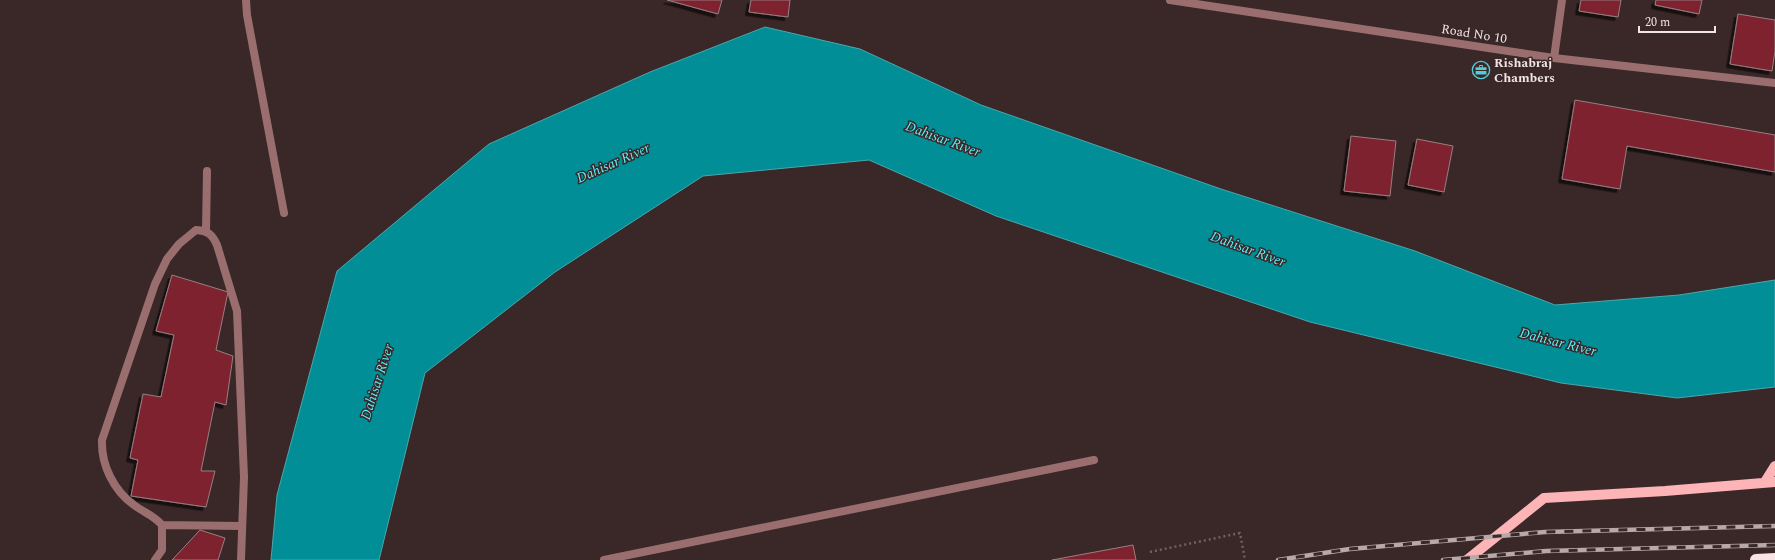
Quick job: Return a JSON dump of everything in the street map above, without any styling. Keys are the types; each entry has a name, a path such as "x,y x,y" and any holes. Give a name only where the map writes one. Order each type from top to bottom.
{"highway":[{"path":"1756,560 1775,559"}],"main road":[{"path":"1467,560 1544,498 1665,491 1770,482 1775,466"}],"street":[{"path":"246,0 246,15 284,213"},
{"name":"Road No 10","path":"1170,0 1554,58 1775,83"},
{"path":"1554,58 1562,0"},
{"path":"206,231 207,171"},
{"path":"155,560 162,550 162,525 153,515 134,505 114,486 101,452 102,440 155,284 166,259 188,235 196,230 206,231 212,235 227,272 237,311 244,477 241,560"},
{"path":"604,560 1094,460"},
{"path":"162,525 242,526"}],"path":[{"path":"1150,552 1240,533 1245,560"}],"water":[{"name":"Dahisar River","path":"765,27 860,49 981,105 1221,189 1415,251 1555,305 1679,295 1775,280 1775,387 1677,398 1561,383 1310,322 996,216 869,160 703,176 555,272 425,373 379,560 271,560 277,495 337,271 489,144 650,72"}],"building":[{"path":"667,0 722,0 718,14"},
{"path":"751,0 790,0 788,17 749,12"},
{"path":"1581,0 1621,0 1618,17 1579,11"},
{"path":"1656,0 1702,0 1699,14 1655,5"},
{"path":"1738,14 1775,20 1775,51 1772,71 1730,64"},
{"path":"1575,100 1775,135 1775,172 1627,146 1620,189 1562,179"},
{"path":"1351,136 1396,141 1390,196 1344,191"},
{"path":"1417,139 1453,146 1444,192 1408,185"},
{"path":"172,275 228,292 216,350 233,356 226,405 215,402 201,471 215,471 206,507 131,496 138,460 130,458 143,394 161,397 174,335 156,331"},
{"path":"200,530 225,538 218,560 172,560"},
{"path":"1133,545 1136,560 1052,560"}],"railway":[{"path":"1278,560 1350,549 1545,532 1775,526"},
{"path":"1443,560 1546,551 1775,545"}],"place":[{"name":"Rishabraj Chambers","path":"1481,70"}]}
